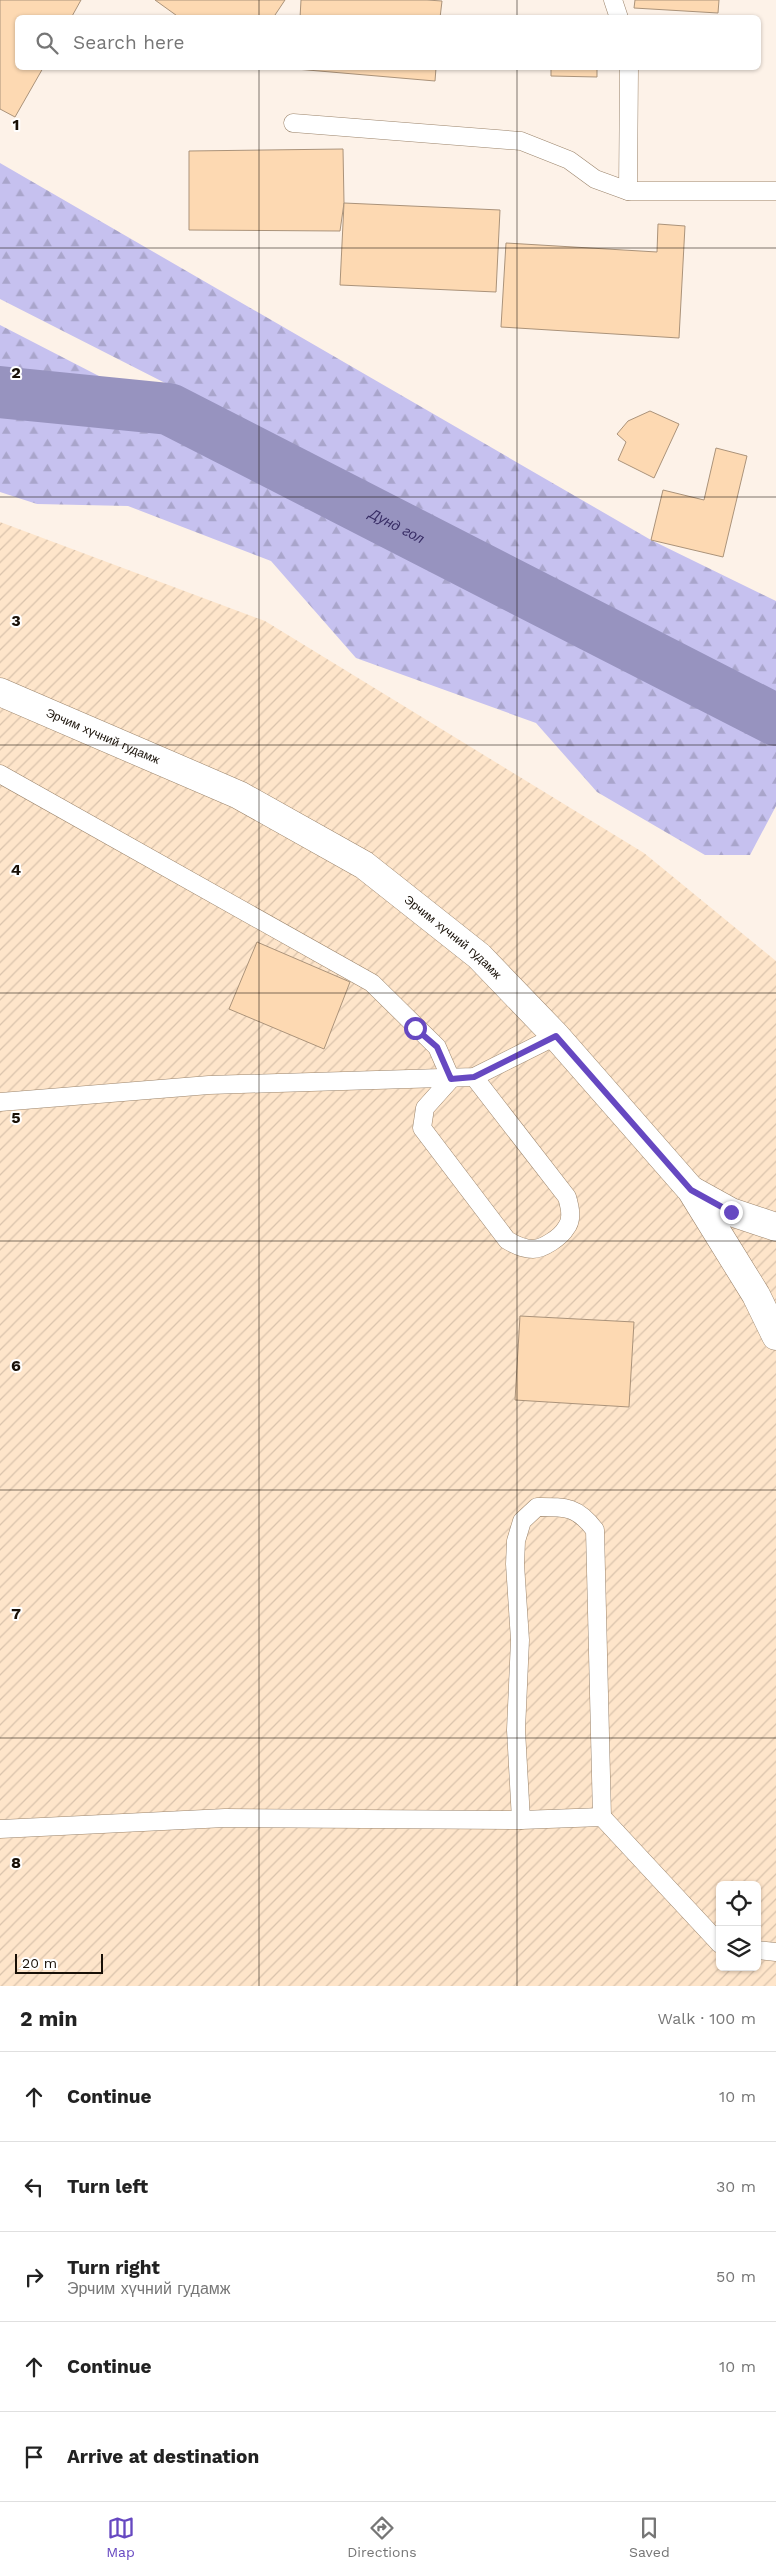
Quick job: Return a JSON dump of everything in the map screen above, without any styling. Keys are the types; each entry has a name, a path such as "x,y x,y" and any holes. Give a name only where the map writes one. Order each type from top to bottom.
{"main road":[{"name":"Эрчим хүчний гудамж","path":"0,692 239,795 364,865 479,956 556,1036 691,1190 766,1293 775,1330"},
{"path":"691,1190 731,1212 776,1227"}],"lane":[{"path":"613,0 618,15"},
{"path":"628,191 629,70"},
{"path":"293,124 521,141 570,160 595,179 628,191 776,192"},
{"path":"0,774 372,983 437,1047 451,1079"},
{"path":"0,1102 209,1085 474,1077 556,1036"},
{"path":"451,1079 425,1108 422,1128 506,1240 520,1248 535,1249 550,1242 567,1228 571,1212 567,1198 474,1077"},
{"path":"521,1820 516,1730 520,1640 515,1564 516,1541 522,1521 537,1507 560,1507 584,1515 595,1530 602,1817 716,1940"},
{"path":"0,1829 225,1818 521,1820 602,1817"},
{"path":"761,1950 776,1952"}],"shaded area":[{"path":"0,522 265,621 644,853 776,961 776,1986 0,1986"}],"green space":[{"path":"0,163 651,540 776,601 776,705 342,473 0,299"},
{"path":"0,325 692,682 776,732 776,806 750,855 705,855 597,792 536,723 356,658 271,561 128,506 37,504 0,492"}],"building":[{"path":"0,0 81,0 73,15 15,15 15,70 42,70 15,117 0,109"},
{"path":"155,0 285,0 275,15 176,15"},
{"path":"301,0 442,1 440,15 300,15"},
{"path":"635,0 719,0 718,13 634,8"},
{"path":"308,70 436,70 435,81"},
{"path":"551,70 597,70 597,77 551,76"},
{"path":"343,149 344,203 340,231 189,230 189,151"},
{"path":"344,203 500,210 496,292 340,285"},
{"path":"658,224 685,226 679,338 501,327 506,243 657,252"},
{"path":"650,411 679,424 654,478 618,460 626,442 617,434 628,421"},
{"path":"716,448 747,456 723,557 651,540 663,490 704,500"},
{"path":"257,942 350,982 324,1049 229,1009"},
{"path":"520,1316 634,1322 629,1407 515,1400"}],"waterway":[{"name":"Дунд гол","path":"0,392 169,409 776,720"}],"route":[{"path":"415,1028 437,1047 451,1079 474,1077 556,1036 691,1190 731,1212"}]}
